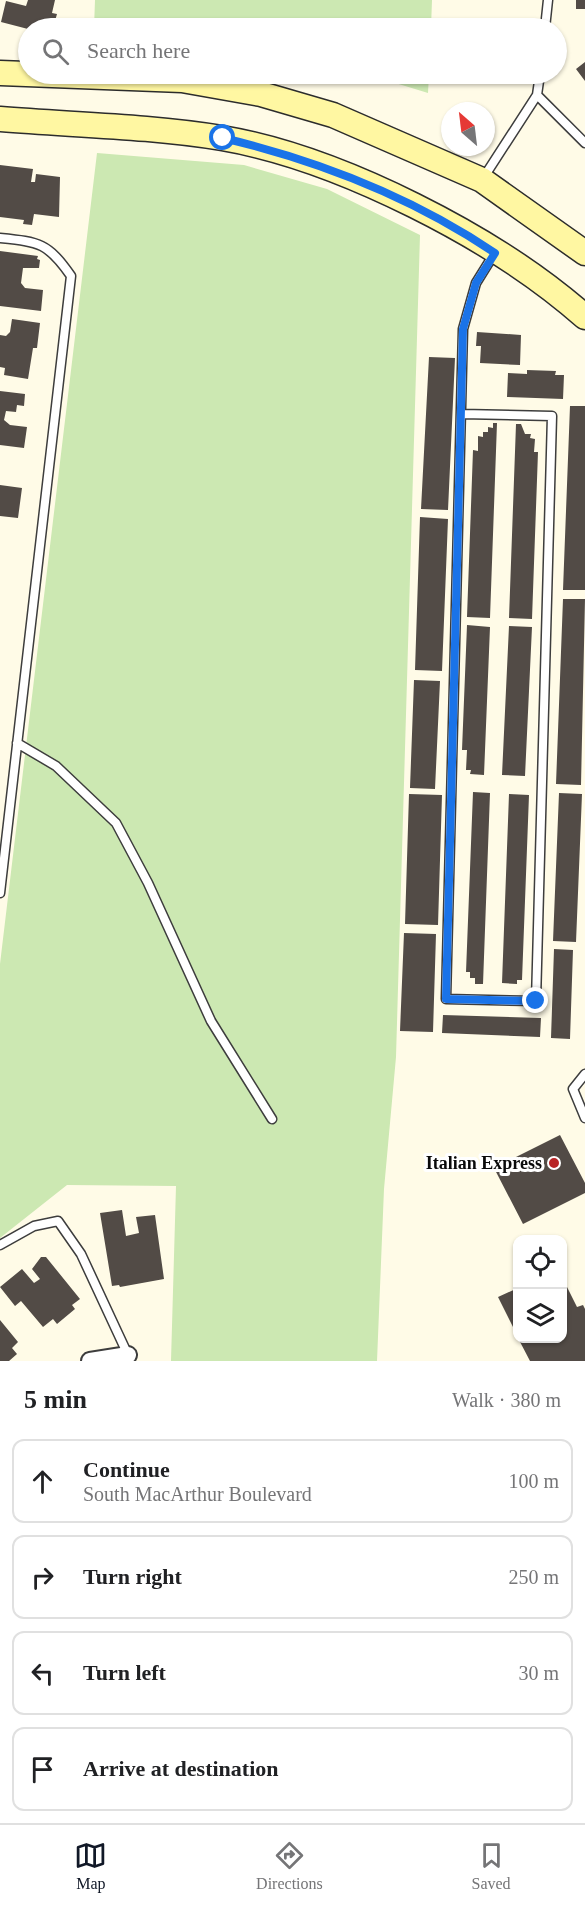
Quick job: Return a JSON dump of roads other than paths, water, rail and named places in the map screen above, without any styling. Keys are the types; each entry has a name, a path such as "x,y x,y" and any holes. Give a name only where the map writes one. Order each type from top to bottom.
{"main road":[{"path":"0,73 18,74"},
{"path":"205,84 261,94 333,115 380,133 482,180 585,253"},
{"path":"0,119 111,128 148,128 223,138 281,152 338,171 469,235 585,317"}],"street":[{"path":"90,1361 128,1355"}],"lane":[{"path":"546,18 548,0"},
{"path":"482,180 537,95 539,84"},
{"path":"537,95 585,143"},
{"path":"0,238 32,241 54,252 72,276 0,893"},
{"path":"462,414 552,416 536,1001 446,999 463,329 476,283 495,253"},
{"path":"17,743 56,766 116,824 148,883 211,1022 272,1119"},
{"path":"585,1074 573,1089 585,1118"},
{"path":"0,1245 34,1226 58,1221 81,1254 128,1355"}],"place":[{"name":"Italian Express","path":"554,1163"}]}
